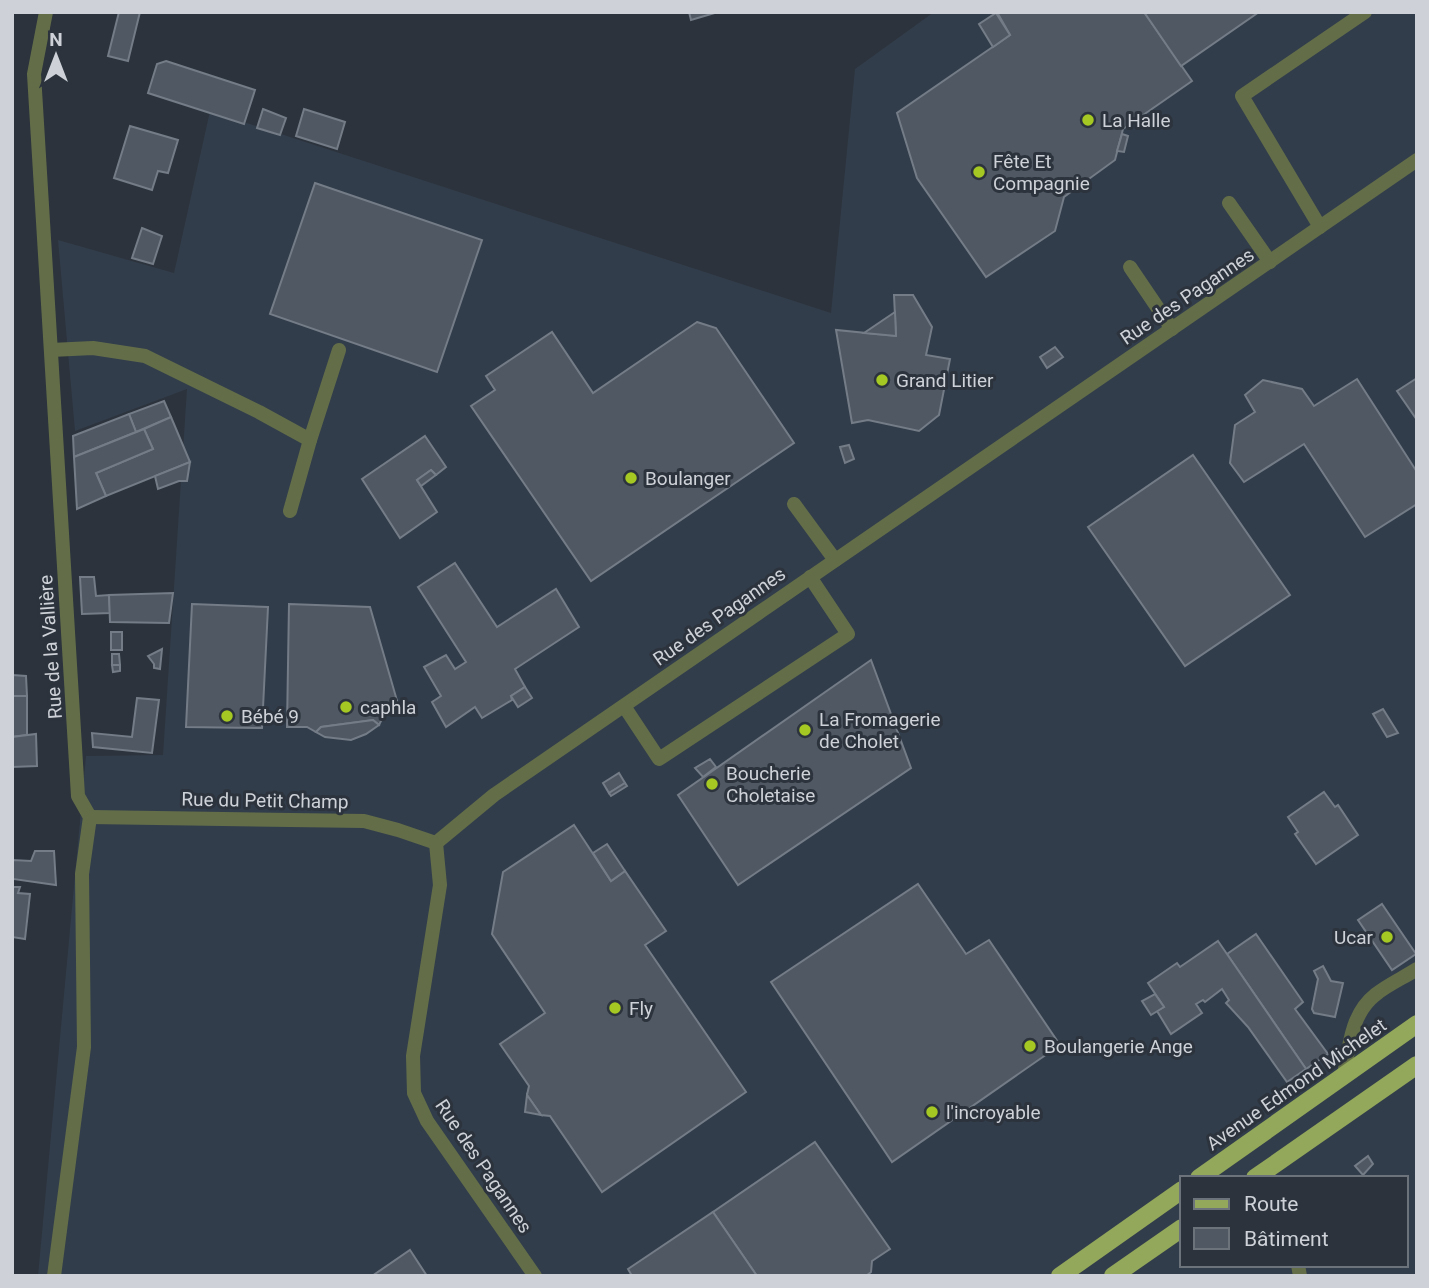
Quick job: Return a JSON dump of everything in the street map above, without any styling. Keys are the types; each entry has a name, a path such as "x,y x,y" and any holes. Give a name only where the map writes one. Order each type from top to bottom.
{"main road":[{"name":"Avenue Edmond Michelet","path":"1202,1176 1417,1024"},
{"path":"1273,1172 1417,1065"},
{"path":"1060,1276 1180,1190"},
{"path":"1113,1276 1180,1229"}],"street":[{"name":"Rue de la Vallière","path":"46,12 34,74 78,796 90,817 82,874 84,1047 54,1276"},
{"path":"1320,227 1242,96 1365,12"},
{"name":"Rue des Pagannes","path":"535,1276 427,1121 414,1093 413,1056 440,886 436,843 494,795 1415,164"},
{"path":"1229,202 1270,262"},
{"path":"1130,267 1172,329"},
{"path":"51,350 93,348 145,356 252,408 310,440"},
{"path":"290,512 339,350"},
{"path":"794,504 835,560"},
{"path":"624,706 659,759 848,634 810,577"},
{"name":"Rue du Petit Champ","path":"90,817 365,821 436,843"},
{"path":"1344,1075 1359,1014 1374,995 1417,969"}],"shaded area":[{"path":"934,12 1417,12 1417,1276 38,1276 86,756 163,755 187,389 75,431 58,240 174,273 210,111 831,313 855,69"}],"building":[{"path":"119,12 140,12 128,61 108,56"},
{"path":"689,12 718,12 691,20"},
{"path":"997,12 1144,12 1192,81 1123,129 1115,160 1064,197 1055,231 986,277 917,178 897,113 1010,35"},
{"path":"1144,12 1259,12 1181,66"},
{"path":"996,13 1010,35 993,47 979,24"},
{"path":"166,61 255,90 244,124 148,93 157,64"},
{"path":"263,109 286,118 280,135 257,128"},
{"path":"304,109 345,122 337,149 296,136"},
{"path":"130,126 178,140 168,173 158,171 152,190 114,178"},
{"path":"1122,134 1128,136 1124,152 1117,151"},
{"path":"315,183 482,240 437,372 270,314"},
{"path":"142,228 162,236 153,264 132,258"},
{"path":"894,295 913,295 932,327 926,355 950,359 939,415 919,431 868,420 852,423 836,330 896,336"},
{"path":"895,312 896,336 864,333"},
{"name":"Boulanger","path":"697,322 716,328 794,443 591,581 471,406 495,390 486,376 552,332 593,393"},
{"path":"1055,347 1063,357 1047,368 1040,357"},
{"path":"1417,378 1417,420 1397,391"},
{"path":"1357,379 1417,472 1417,504 1365,537 1304,444 1244,482 1230,463 1235,425 1255,412 1245,395 1263,380 1302,389 1314,406"},
{"path":"164,401 171,417 136,432 129,414"},
{"path":"129,414 136,432 74,457 73,436"},
{"path":"171,417 190,462 106,496 96,473 153,449 144,429"},
{"path":"144,429 153,449 96,473 106,496 77,509 74,457"},
{"path":"425,436 446,467 436,475 431,470 417,480 437,512 400,538 362,479"},
{"path":"849,445 854,459 845,463 840,447"},
{"path":"1193,455 1290,595 1185,666 1088,527"},
{"path":"190,462 187,481 179,481 158,489 155,476"},
{"path":"431,470 436,475 421,486 417,480"},
{"path":"455,563 497,627 556,589 579,627 515,669 525,687 511,696 512,700 482,718 475,707 446,727 432,702 441,696 424,667 446,655 455,669 466,662 418,587"},
{"path":"80,577 94,577 96,596 109,595 110,613 82,614"},
{"path":"173,593 169,623 110,622 109,595"},
{"path":"192,604 268,607 262,728 186,727"},
{"path":"289,604 370,607 400,711 383,717 379,725 373,720 321,727 316,732 307,727 287,727"},
{"path":"111,632 122,632 122,650 111,650"},
{"path":"162,649 160,669 154,668 148,656"},
{"path":"112,654 119,654 120,665 112,665"},
{"path":"871,660 911,768 738,885 678,795"},
{"path":"112,665 120,665 120,671 113,672"},
{"path":"12,675 26,676 27,696 12,696"},
{"path":"525,687 532,698 518,707 511,696"},
{"path":"12,696 27,696 27,735 12,737"},
{"path":"137,698 159,700 152,753 93,747 92,733 132,737"},
{"path":"1383,709 1398,733 1387,737 1373,714"},
{"path":"373,720 379,725 351,740 325,737 316,732 321,727"},
{"path":"36,734 37,766 12,767 12,737"},
{"path":"710,759 716,767 703,777 695,768"},
{"path":"619,773 625,783 609,793 603,783"},
{"path":"625,783 627,786 611,796 609,793"},
{"path":"1324,792 1335,807 1338,805 1358,835 1316,864 1295,834 1298,832 1288,817"},
{"name":"Fly","path":"574,825 611,881 625,871 666,931 645,945 746,1092 602,1192 550,1116 541,1115 527,1095 529,1086 500,1044 545,1013 492,934 503,872"},
{"path":"607,844 625,871 611,881 593,853"},
{"path":"35,851 54,851 56,885 13,879 13,860 31,861"},
{"path":"918,884 966,954 989,940 1060,1045 892,1162 771,982"},
{"path":"12,887 20,887 18,893 30,894 25,939 12,937"},
{"name":"Ucar","path":"1382,904 1416,954 1392,970 1358,920"},
{"path":"1256,934 1303,1002 1295,1009 1328,1054 1306,1069 1227,954"},
{"path":"1218,941 1306,1069 1287,1082 1248,1027 1226,1003 1229,1000 1222,989 1205,1002 1203,1000 1196,1004 1202,1013 1171,1034 1157,1011 1164,1007 1148,983 1177,963 1180,967"},
{"path":"1323,966 1331,981 1343,983 1335,1017 1314,1013 1312,1009 1318,979 1314,971"},
{"path":"1155,994 1164,1007 1151,1015 1142,1001"},
{"path":"527,1095 541,1115 525,1112"},
{"path":"815,1142 890,1249 872,1261 871,1272 866,1276 757,1276 713,1212"},
{"path":"1368,1156 1373,1164 1363,1175 1355,1166"},
{"path":"713,1212 757,1276 632,1276 628,1269"},
{"path":"410,1250 427,1276 372,1276"}],"place":[{"name":"La Halle","path":"1088,120"},
{"name":"Fête Et Compagnie","path":"979,172"},
{"name":"Grand Litier","path":"882,380"},
{"name":"Boulanger","path":"631,478"},
{"name":"caphla","path":"346,707"},
{"name":"Bébé 9","path":"227,716"},
{"name":"La Fromagerie de Cholet","path":"805,730"},
{"name":"Boucherie Choletaise","path":"712,784"},
{"name":"Ucar","path":"1387,937"},
{"name":"Fly","path":"615,1008"},
{"name":"Boulangerie Ange","path":"1030,1046"},
{"name":"l'incroyable","path":"932,1112"}]}
